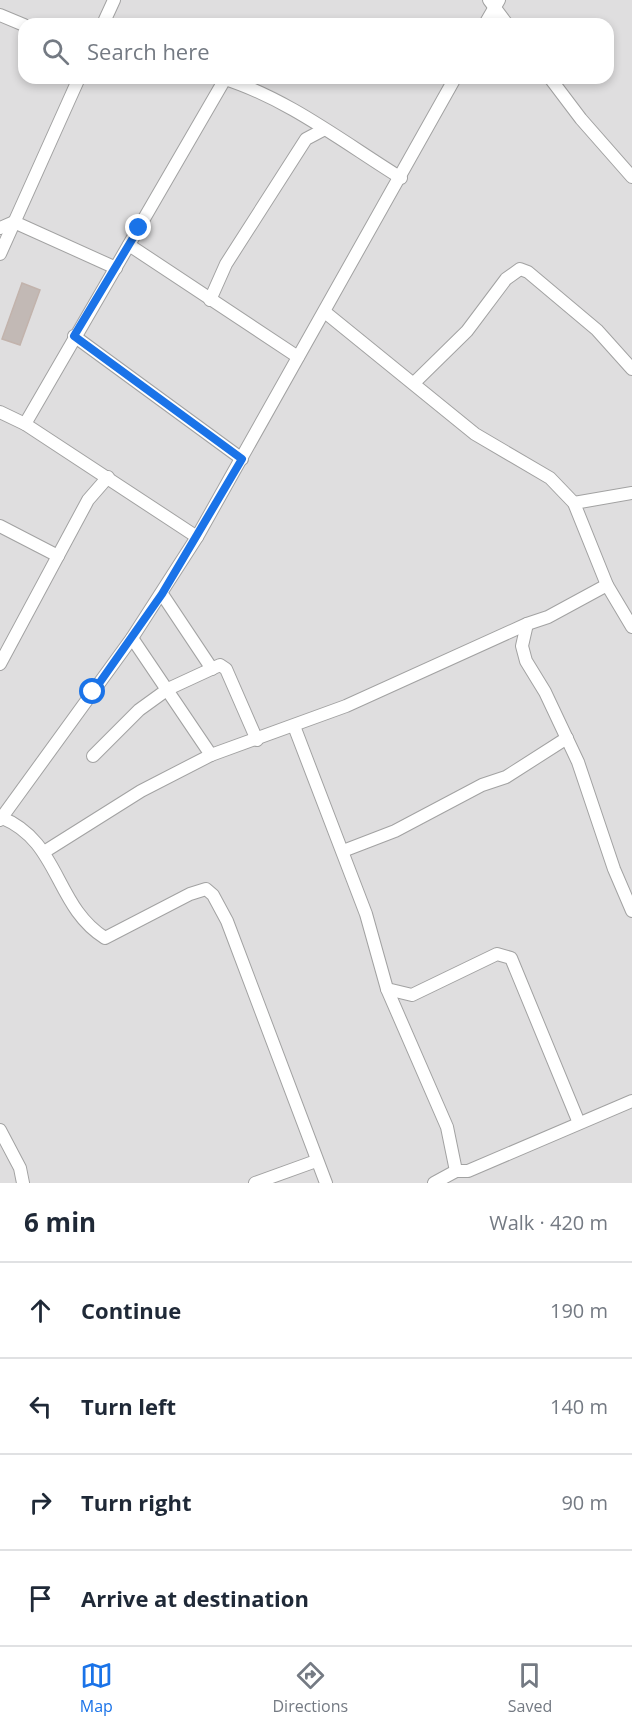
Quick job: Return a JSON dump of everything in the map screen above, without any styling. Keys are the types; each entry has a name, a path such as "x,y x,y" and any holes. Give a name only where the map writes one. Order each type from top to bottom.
{"street":[{"path":"106,18 114,0"},
{"path":"488,18 494,3"},
{"path":"494,3 503,18"},
{"path":"0,15 18,22"},
{"path":"0,254 76,84"},
{"path":"25,424 220,84"},
{"path":"241,84 306,118 401,178"},
{"path":"326,1183 227,921 213,895 206,889 190,894 105,938 87,927 37,840 17,824 1,818 162,594 242,459 298,357 326,313 453,84"},
{"path":"555,84 581,119 632,177"},
{"path":"306,118 306,139"},
{"path":"210,300 226,264 306,139 323,130"},
{"path":"0,228 14,222 116,268"},
{"path":"129,245 298,357"},
{"path":"414,383 467,331 506,279 520,269 528,272 597,330 632,369"},
{"path":"326,313 474,434 550,478 574,503 607,585 632,627"},
{"path":"74,336 242,459"},
{"path":"0,412 25,424 197,537"},
{"path":"0,664 88,500 108,477"},
{"path":"574,503 632,493"},
{"path":"0,526 58,556"},
{"path":"44,852 141,791 211,755 294,726 454,658 527,624 548,618 607,585"},
{"path":"162,594 212,669"},
{"path":"527,624 522,646 526,661 578,762 614,869 632,911"},
{"path":"132,638 211,755"},
{"path":"93,756 139,710 168,689 220,665 226,669 257,740"},
{"path":"294,726 366,914 387,988 447,1127 456,1171"},
{"path":"343,850 395,831 482,785 506,777 567,738"},
{"path":"387,988 412,995 497,954 511,958 579,1123"},
{"path":"434,1183 456,1171 468,1171 632,1101"},
{"path":"0,1130 20,1168 23,1183"},
{"path":"255,1183 316,1161"}],"shaded area":[{"path":"0,0 632,0 632,1183 0,1183"}],"building":[{"path":"22,283 40,290 20,345 2,339"}],"route":[{"path":"93,692 162,594 242,459 74,336 139,228"}]}
